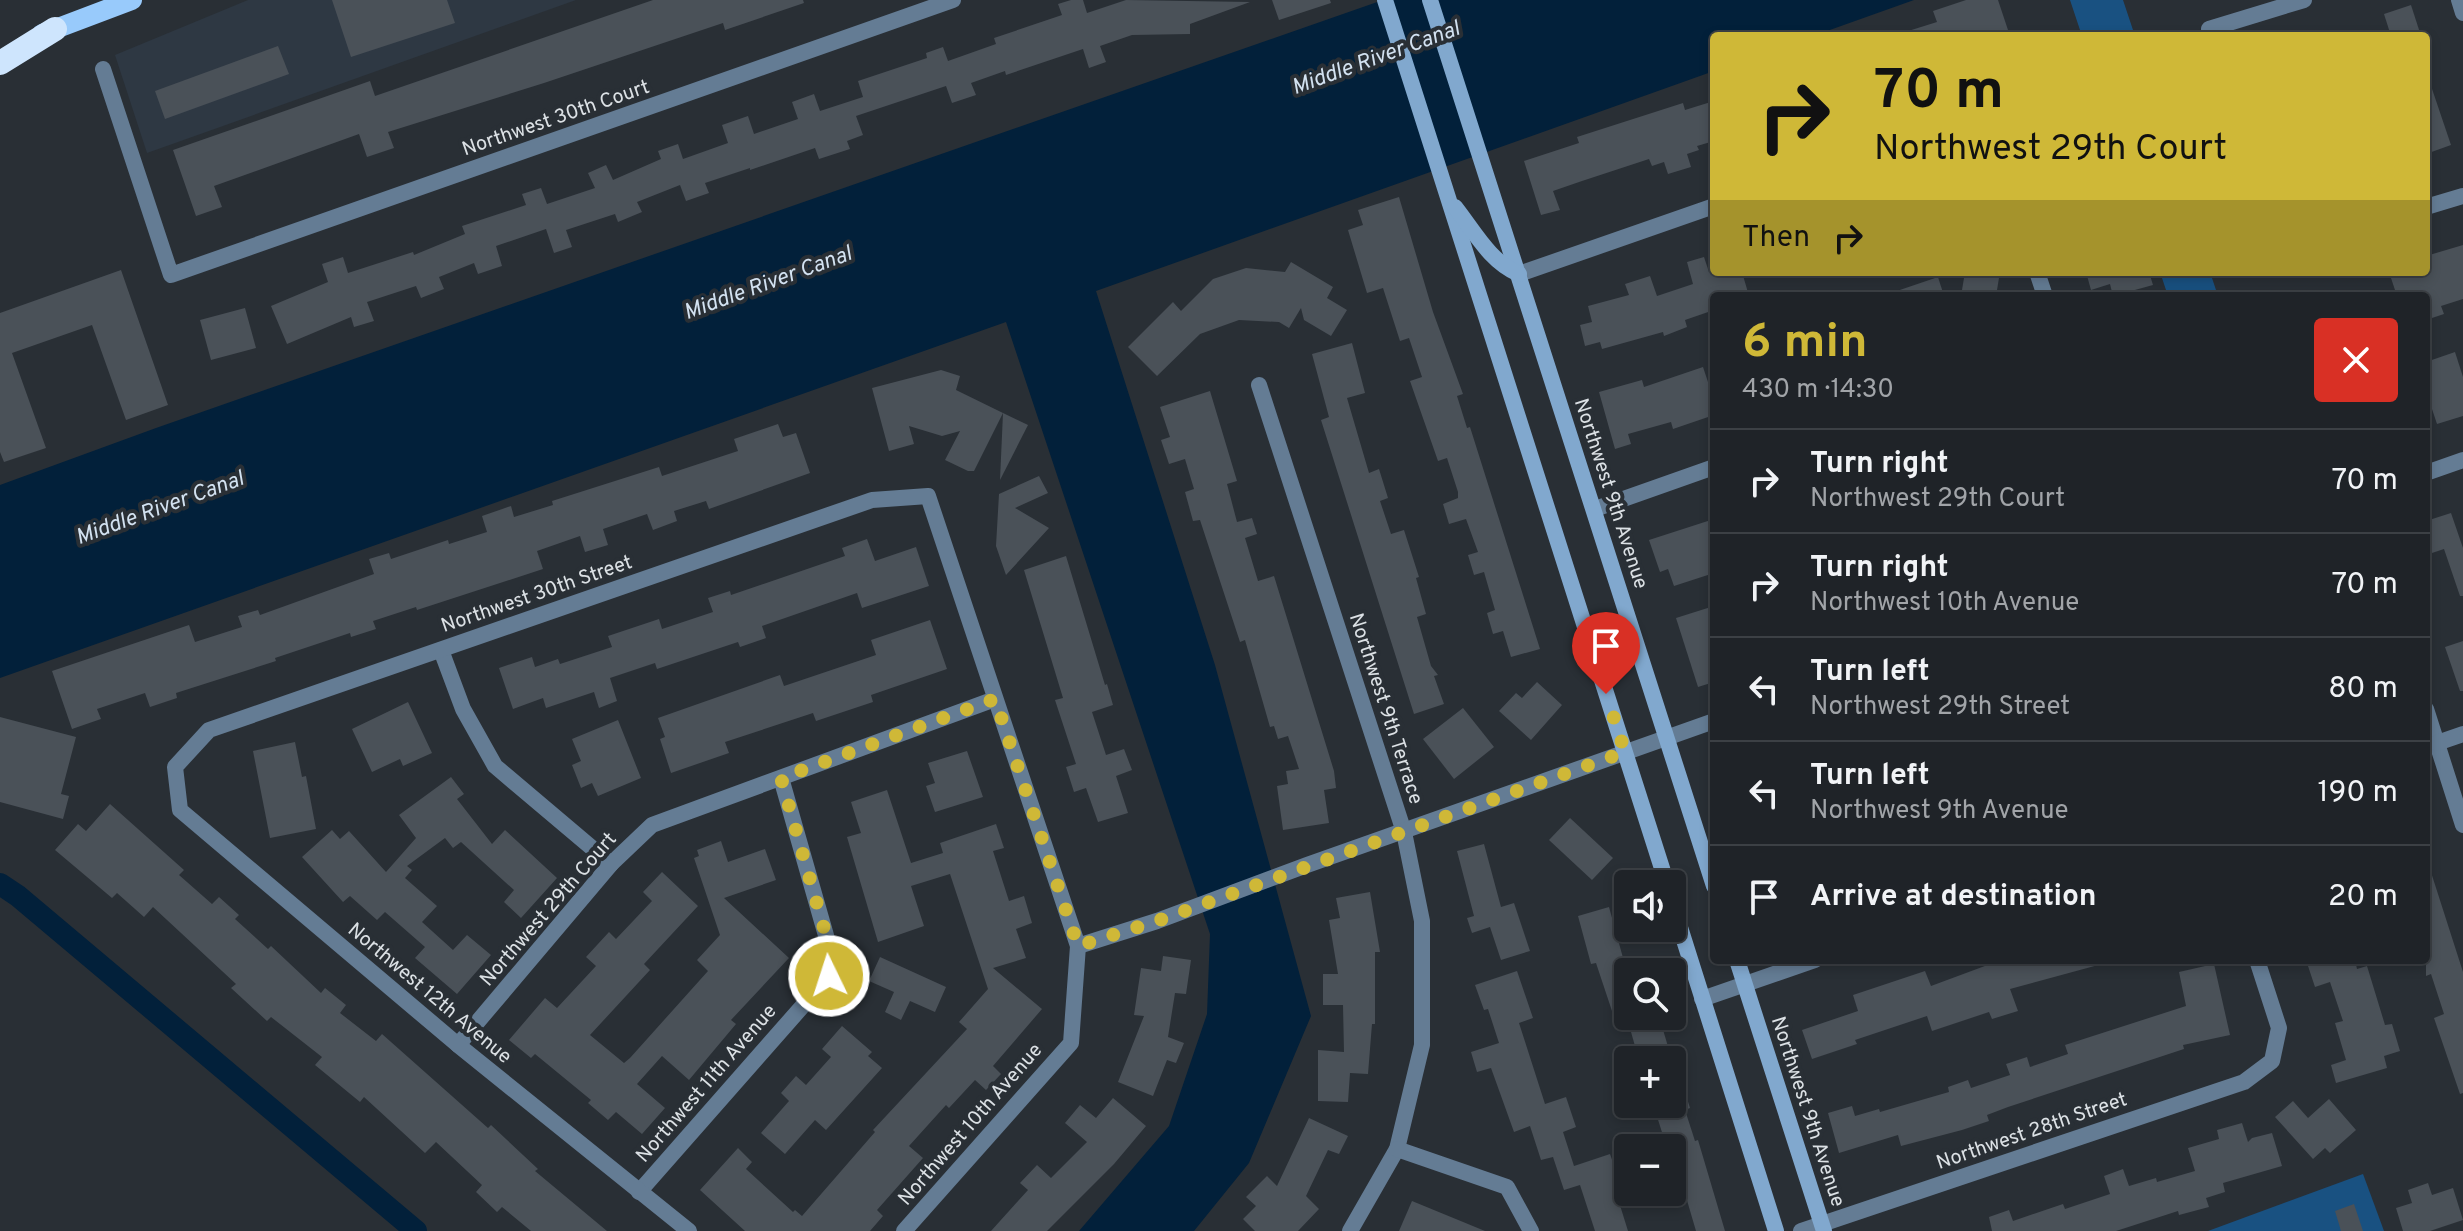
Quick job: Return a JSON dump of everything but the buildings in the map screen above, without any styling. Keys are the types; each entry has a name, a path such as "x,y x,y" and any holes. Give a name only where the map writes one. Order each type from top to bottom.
{"highway":[{"path":"0,63 55,29"}],"main road":[{"path":"0,50 132,0"},
{"path":"1385,0 1663,870"},
{"name":"Northwest 9th Avenue","path":"1430,0 1710,874"},
{"path":"1447,198 1492,256 1503,267 1519,274"},
{"path":"1684,942 1776,1231"},
{"name":"Northwest 9th Avenue","path":"1738,964 1823,1228"}],"street":[{"name":"Northwest 30th Court","path":"103,69 171,275 953,0"},
{"path":"2209,29 2304,0"},
{"path":"2459,0 2463,13"},
{"path":"2430,206 2463,196"},
{"path":"1519,274 1710,207"},
{"name":"Northwest 9th Terrace","path":"1259,385 1404,832 1422,921 1422,1045 1397,1149 1350,1231"},
{"path":"2430,472 2463,460"},
{"path":"1595,509 1710,468"},
{"name":"Northwest 30th Street","path":"175,767 209,730 872,500 928,496"},
{"name":"Northwest 10th Avenue","path":"904,1231 1071,1043 1078,946 928,496"},
{"path":"441,650 463,709 495,766 611,864"},
{"name":"Northwest 29th Court","path":"458,1045 611,864 652,825 995,699"},
{"path":"2430,721 2463,825"},
{"path":"1078,946 1157,921 1710,722"},
{"path":"2437,743 2463,734"},
{"name":"Northwest 12th Avenue","path":"175,767 180,810 458,1045 689,1231"},
{"name":"Northwest 11th Avenue","path":"639,1192 829,976 831,953 781,778"},
{"path":"1702,999 1804,964"},
{"name":"Northwest 28th Street","path":"1801,1231 1823,1228 2244,1082 2272,1061 2279,1028 2258,964"},
{"path":"1397,1149 1507,1187 1531,1231"}],"shaded area":[{"path":"248,0 576,0 147,153 115,55"},
{"path":"2070,0 2123,0 2134,32 2081,32"},
{"path":"2161,276 2211,276 2217,292 2167,292"},
{"path":"2363,1174 2384,1231 2208,1231"}],"water":[{"name":"Middle River Canal","path":"1383,0 1914,0 1824,32 1710,32 1710,72 1096,291 1215,665 1311,1016 1249,1163 1194,1231 1079,1231 1169,1126 1207,1014 1210,934 1006,322 0,678 0,485"}],"waterway":[{"path":"0,884 416,1231"}],"route":[{"path":"829,976 831,953 781,778 995,699 1078,946 1157,921 1625,752 1606,694"}]}
